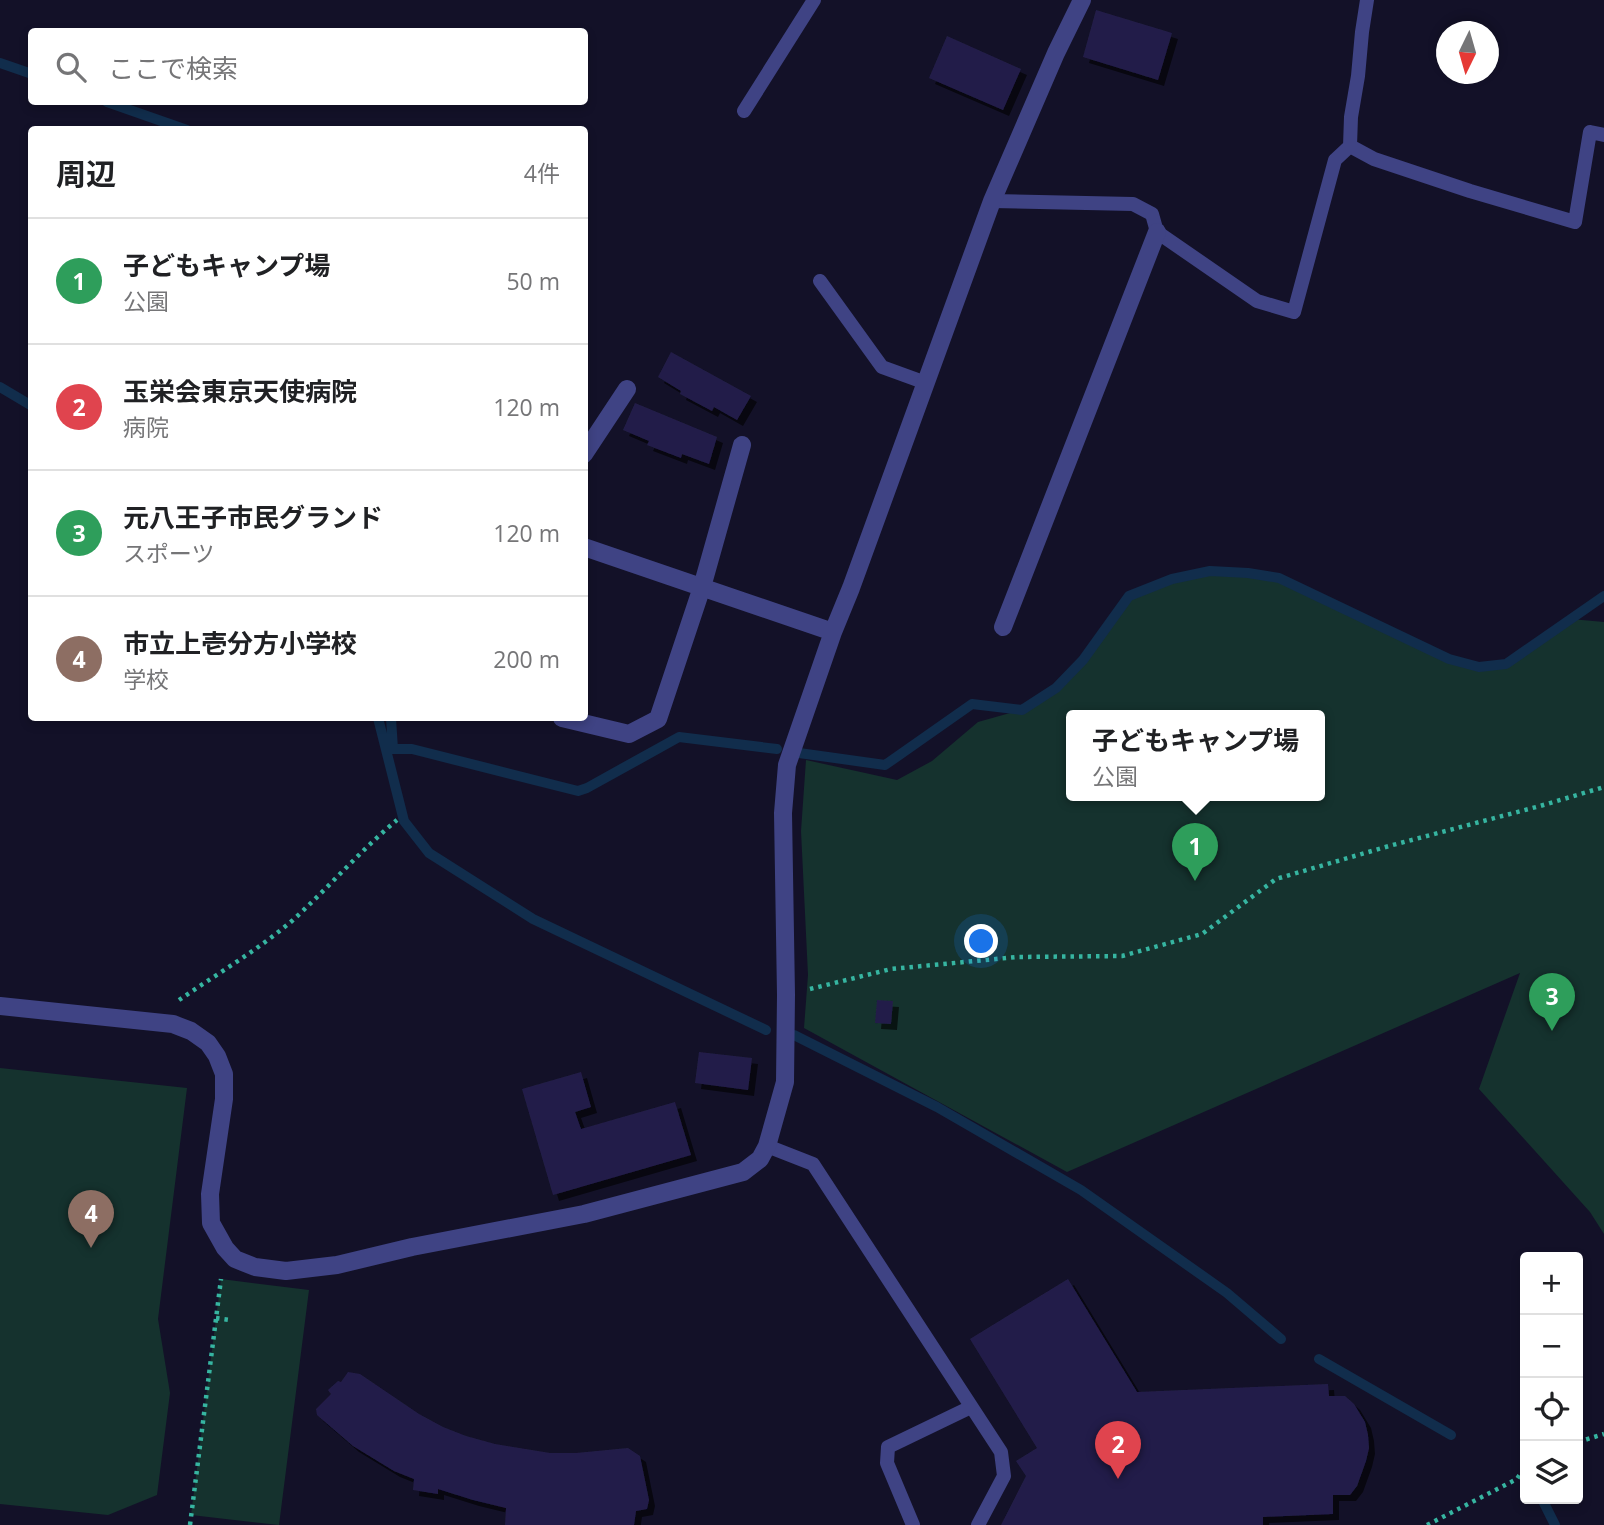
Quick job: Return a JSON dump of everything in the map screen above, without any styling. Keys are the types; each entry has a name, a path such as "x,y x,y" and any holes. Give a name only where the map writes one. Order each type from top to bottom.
{"street":[{"path":"0,1006 173,1024 191,1031 208,1043 224,1074 224,1099 210,1194 211,1223 225,1248 235,1259 255,1266 286,1271 307,1270 584,1214 743,1172 760,1159 767,1146 785,1082 783,813 787,765 833,632 992,201 1082,0"},
{"path":"1003,627 1157,232"},
{"path":"588,448 628,388"},
{"path":"575,721 629,734 658,719 702,587 742,445"},
{"path":"588,548 833,632"}],"lane":[{"path":"744,111 814,0"},
{"path":"992,201 1133,204 1153,214 1157,232 1256,302 1294,312 1335,160 1350,146 1351,117 1367,0"},
{"path":"1350,146 1374,159 1575,222 1590,132 1604,135"},
{"path":"820,281 882,367 926,383"},
{"path":"767,1146 813,1164 1001,1452 1004,1476 978,1525"},
{"path":"913,1525 887,1463 888,1447 971,1407"}],"path":[{"path":"786,995 891,969 1017,957 1122,956 1202,934 1276,879 1604,787"},
{"path":"156,1022 165,1010 293,919 397,820"},
{"path":"190,1525 221,1279 235,1259"},
{"path":"216,1318 230,1320"},
{"path":"1581,1441 1604,1434"},
{"path":"1427,1525 1517,1479 1520,1474"}],"green space":[{"path":"1210,571 1279,578 1449,659 1479,667 1506,664 1571,619 1604,622 1604,1234 1590,1212 1479,1089 1520,973 1067,1172 804,1028 808,975 801,831 806,760 897,780 932,761 978,722 1021,710 1056,688 1083,660 1129,596 1172,579"},
{"path":"0,1068 187,1088 158,1319 170,1393 157,1495 108,1515 0,1504"},
{"path":"221,1279 309,1290 279,1525 191,1515"}],"building":[{"path":"1096,10 1172,33 1158,80 1083,57"},
{"path":"947,36 1021,69 1003,110 929,78"},
{"path":"671,352 751,396 737,420 714,407 712,411 680,394 681,391 658,377"},
{"path":"635,403 717,437 709,464 682,454 681,458 647,445 649,441 623,430"},
{"path":"877,1000 893,1001 891,1024 875,1023"},
{"path":"699,1052 752,1058 748,1090 695,1083"},
{"path":"581,1072 591,1107 575,1112 581,1129 675,1102 691,1155 553,1195 522,1089"},
{"path":"1068,1279 1137,1392 1328,1384 1329,1396 1345,1396 1354,1404 1365,1422 1368,1435 1369,1448 1357,1486 1350,1495 1333,1495 1333,1514 1263,1517 1263,1525 1001,1525 1026,1476 1016,1461 1037,1448 970,1339"},
{"path":"348,1372 360,1374 443,1427 495,1444 550,1453 628,1448 640,1456 649,1500 647,1509 636,1511 634,1525 505,1525 506,1508 438,1489 438,1494 413,1490 414,1479 394,1471 353,1446 317,1415 316,1409 331,1394 328,1390 338,1381 341,1382"}],"waterway":[{"path":"0,63 28,73"},
{"path":"116,105 176,126"},
{"path":"0,387 28,404"},
{"path":"799,753 885,765 972,704 1022,710 1056,688 1083,660 1129,596 1172,579 1210,571 1279,578 1449,659 1479,667 1506,664 1604,596"},
{"path":"379,721 404,821 429,853 533,919 766,1030"},
{"path":"391,721 393,749"},
{"path":"386,749 412,749 578,791 679,737 777,749"},
{"path":"794,1035 937,1107 1081,1190 1227,1293 1281,1339"},
{"path":"1319,1359 1451,1435"},
{"path":"1544,1504 1555,1525"}],"place":[{"name":"子どもキャンプ場","path":"1195,881"},
{"name":"元八王子市民グランド","path":"1552,1031"},
{"name":"市立上壱分方小学校","path":"91,1248"},
{"name":"玉栄会東京天使病院","path":"1118,1479"}]}
